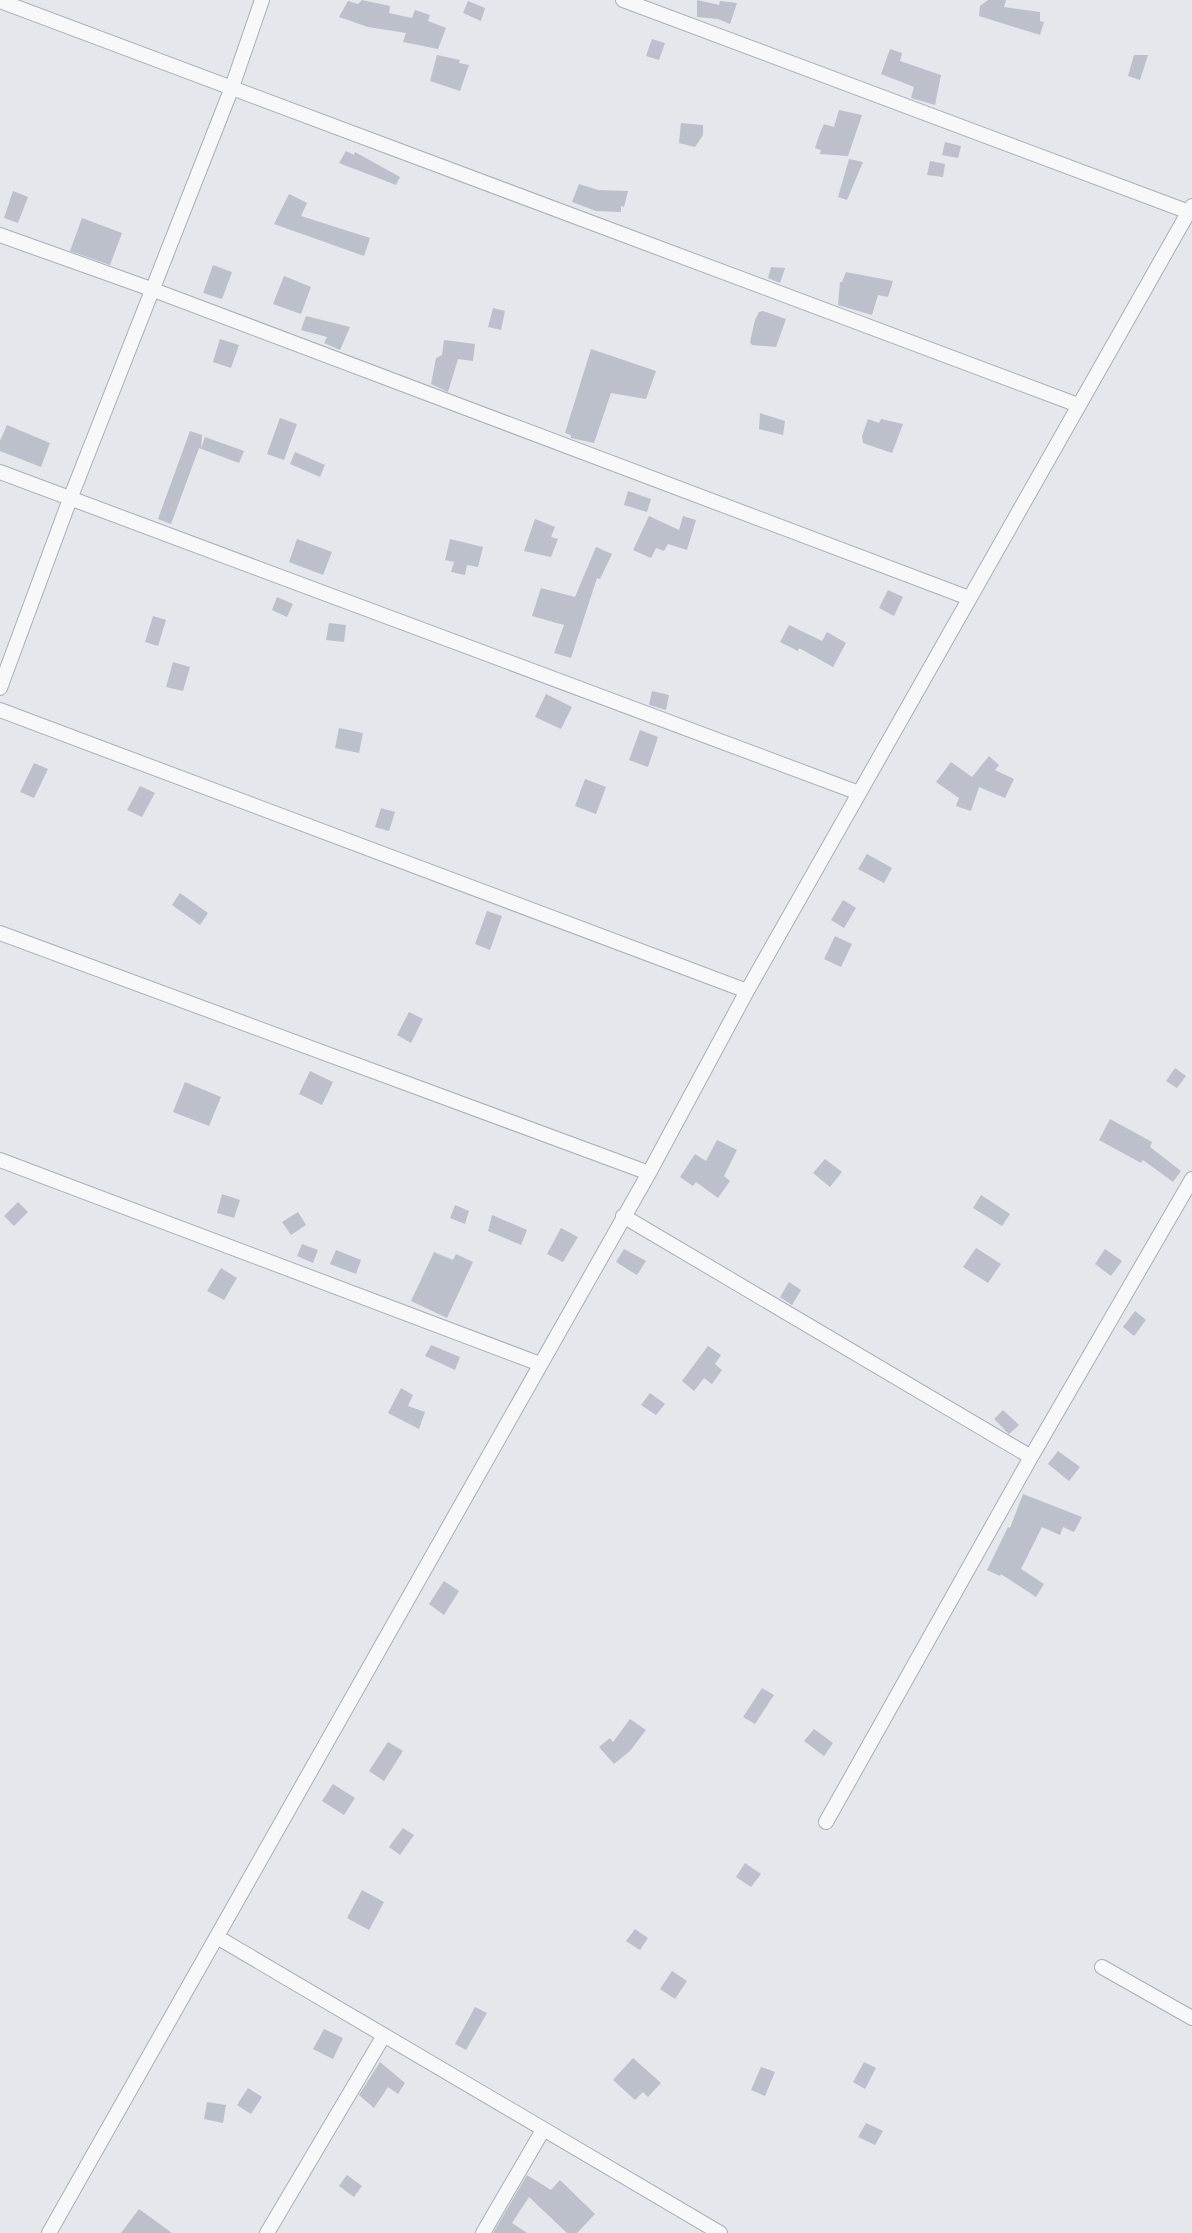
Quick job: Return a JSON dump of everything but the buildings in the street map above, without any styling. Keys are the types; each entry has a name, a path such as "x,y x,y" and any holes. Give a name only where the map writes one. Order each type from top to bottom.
{"street":[{"path":"0,688 151,289 231,90 262,0"},
{"path":"49,2233 649,1173 747,991 1190,209 623,0"},
{"path":"0,1 231,90 1078,405"},
{"path":"0,235 151,289 969,598"},
{"path":"0,472 859,793"},
{"path":"0,710 747,991"},
{"path":"0,933 649,1173"},
{"path":"0,1160 540,1364"},
{"path":"826,1822 1030,1457 1192,1179"},
{"path":"623,1216 1030,1457"},
{"path":"217,1937 383,2037 720,2233"},
{"path":"1102,1967 1192,2018"},
{"path":"267,2233 383,2037"},
{"path":"483,2233 543,2130"}]}
